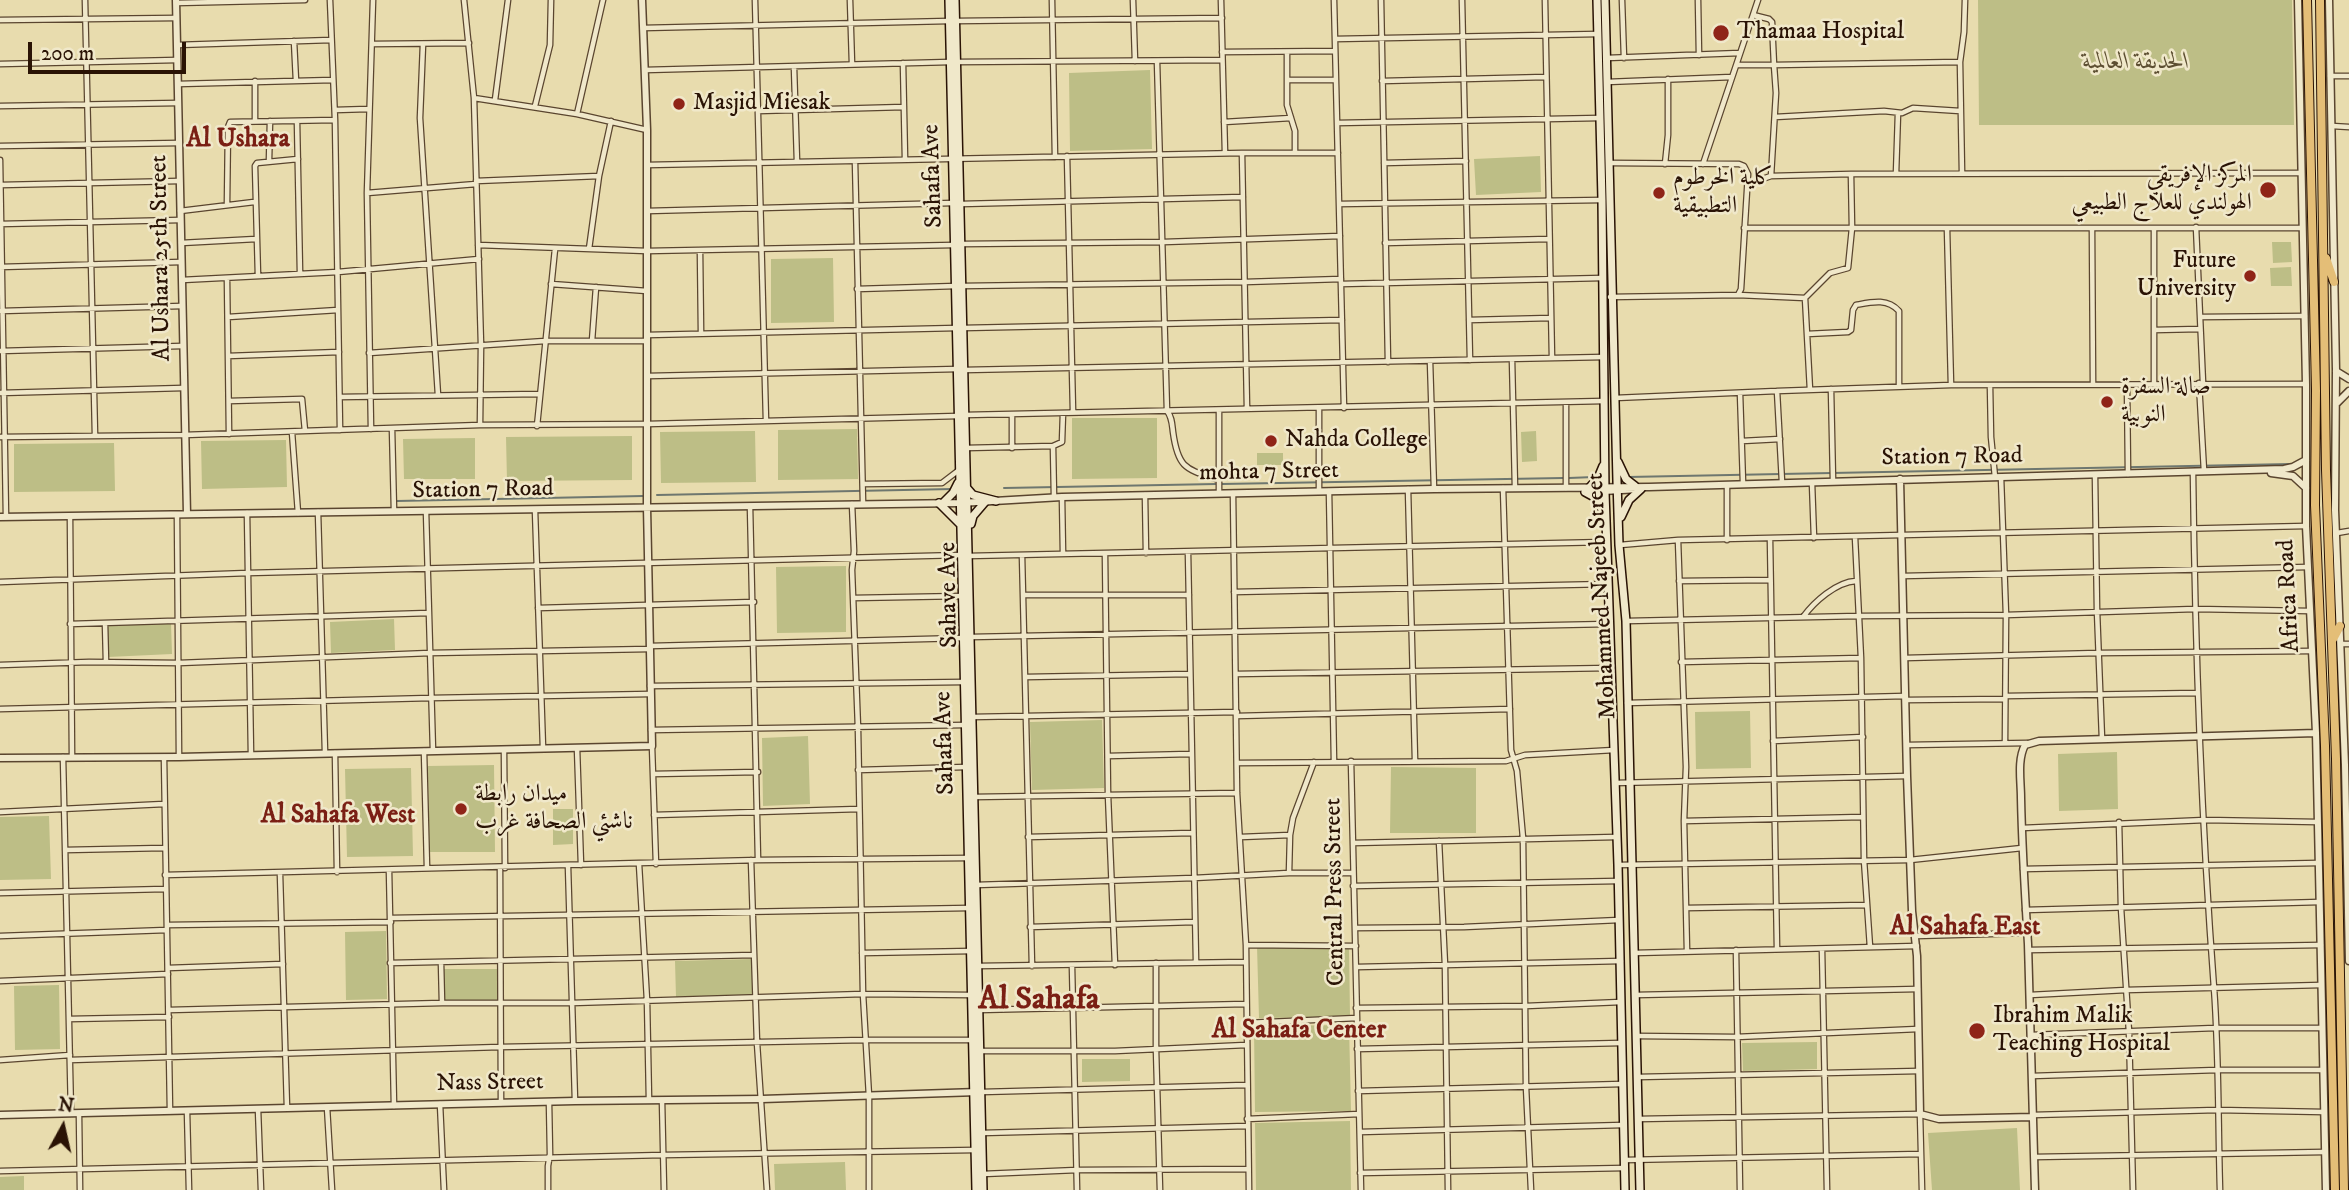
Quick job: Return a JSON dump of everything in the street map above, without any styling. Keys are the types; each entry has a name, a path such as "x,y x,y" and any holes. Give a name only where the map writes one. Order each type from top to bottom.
{"highway":[{"name":"Africa Road","path":"2307,0 2307,205 2326,789 2335,1190"},
{"name":"Africa Road","path":"2320,0 2326,470 2336,643 2336,809 2344,1190"},
{"path":"2308,64 2321,56"},
{"path":"2308,79 2320,77"},
{"path":"2323,252 2334,282"},
{"path":"2309,582 2319,592"},
{"path":"2336,643 2340,626"},
{"path":"2326,789 2336,789"},
{"path":"2325,810 2336,809"},
{"path":"2321,989 2330,1005"},
{"path":"2342,1067 2349,1076"}],"main road":[{"path":"949,0 952,21"},
{"name":"Sahave Ave","path":"955,0 952,21 966,487 964,503 968,546 965,555 974,797 972,858 976,885 980,1051 978,1092 983,1190"},
{"name":"Mohammed Najeeb Street","path":"1597,0 1605,357 1605,490 1621,961 1625,1190"},
{"name":"Mohammed Najeeb Street","path":"1605,0 1617,489 1626,621 1640,1190"},
{"name":"Sahafa Ave","path":"962,416 959,479 964,503 961,525 965,555 962,596 967,637 965,725 972,858 970,908 973,1040 978,1092 976,1190"},
{"path":"1605,455 1600,474 1587,490 1596,498 1606,517"},
{"path":"1616,456 1626,479 1642,488 1629,500 1619,524"},
{"path":"959,479 953,493 941,503 961,525"},
{"path":"966,487 973,495 996,501"},
{"path":"968,546 971,520 985,502"}],"street":[{"path":"85,0 95,435"},
{"path":"176,1 305,0"},
{"path":"330,0 335,110 341,430"},
{"path":"370,429 367,193 373,0"},
{"path":"464,0 474,98 481,345 480,425"},
{"path":"495,100 508,0"},
{"path":"535,107 551,45 551,0"},
{"path":"578,114 603,0"},
{"path":"642,0 647,130 648,604 656,864"},
{"path":"755,0 766,421"},
{"path":"850,0 852,64"},
{"path":"1052,0 1055,157"},
{"path":"1133,0 1135,61"},
{"path":"1221,0 1224,153"},
{"path":"1334,0 1344,408"},
{"path":"1381,0 1388,362"},
{"path":"1462,0 1470,360"},
{"path":"1545,0 1552,358"},
{"path":"1622,0 1624,58"},
{"path":"1699,0 1699,55"},
{"path":"1703,164 1758,0"},
{"path":"1962,173 1960,62 1965,0"},
{"name":"Africa Road","path":"2298,0 2301,173 2307,205 2302,228 2306,526 2316,733 2326,1190"},
{"name":"Africa Road","path":"2329,0 2340,626"},
{"name":"Al Ushara 25th Street","path":"176,1 187,514"},
{"path":"1753,15 1772,22 1776,117 1771,176"},
{"path":"0,20 176,18"},
{"path":"643,28 1222,18"},
{"path":"1335,39 1598,34"},
{"path":"176,45 331,40"},
{"path":"294,41 296,81"},
{"path":"372,44 468,43"},
{"path":"423,44 419,98 438,395"},
{"path":"1222,52 1335,51"},
{"path":"1287,52 1287,105 1295,131 1295,153"},
{"path":"1606,58 1740,53"},
{"path":"0,64 177,60"},
{"path":"645,70 954,62 1223,60"},
{"path":"1157,61 1167,411 1171,418 1175,449 1180,461 1219,480"},
{"path":"1737,65 1960,62"},
{"path":"903,63 905,159"},
{"path":"794,67 797,162"},
{"path":"2330,76 2349,76"},
{"path":"1382,81 1546,77"},
{"path":"1607,82 1733,77"},
{"path":"1665,164 1668,79"},
{"path":"178,84 333,80"},
{"path":"1287,80 1336,80"},
{"path":"255,82 255,121"},
{"path":"474,98 578,114 647,130"},
{"path":"0,106 178,103"},
{"path":"758,111 904,107"},
{"path":"1776,117 1884,111 1898,113 1913,108 1960,111"},
{"path":"335,110 368,109"},
{"path":"1896,174 1898,113"},
{"path":"1224,122 1291,118"},
{"path":"1337,123 1600,118"},
{"path":"227,205 228,124 233,121 335,120"},
{"path":"270,121 270,161"},
{"path":"297,121 300,273"},
{"path":"589,249 599,176 611,121"},
{"path":"2332,126 2349,127"},
{"path":"0,146 179,143"},
{"path":"1241,153 1247,410"},
{"path":"647,165 1338,153"},
{"path":"1067,156 1073,412"},
{"path":"258,276 255,164 298,159"},
{"path":"0,160 3,517"},
{"path":"855,161 863,503"},
{"path":"1384,163 1466,161"},
{"path":"1609,163 1739,164 1746,170 1748,184 1741,289 1738,295"},
{"path":"1748,184 1771,176 1851,174 2301,173"},
{"path":"1603,297 1738,295 1805,298 1830,273 1848,268 1852,228 1851,174"},
{"path":"367,193 599,176"},
{"path":"0,186 179,181"},
{"path":"646,211 1243,197"},
{"path":"1339,204 1602,200"},
{"path":"180,211 254,202"},
{"path":"0,224 180,220"},
{"path":"1744,228 2302,228"},
{"path":"1947,228 1951,385"},
{"path":"2092,228 2093,384"},
{"path":"2154,228 2154,383"},
{"path":"2196,228 2204,472"},
{"path":"478,245 647,251 761,250 1340,236"},
{"path":"180,243 256,239"},
{"path":"1385,243 1549,239"},
{"path":"537,426 555,248"},
{"path":"701,250 701,332"},
{"path":"181,280 368,270 479,259"},
{"path":"1,267 181,262"},
{"path":"227,278 229,434"},
{"path":"857,289 1603,278"},
{"path":"551,284 647,291"},
{"path":"592,341 596,287"},
{"path":"1805,298 1810,390"},
{"path":"1807,334 1848,332 1851,330 1856,305 1874,301 1894,305 1899,311 1899,386"},
{"path":"1,311 182,306"},
{"path":"228,317 338,310"},
{"path":"2200,317 2305,316"},
{"path":"1469,320 1551,318"},
{"path":"369,353 545,341 647,338 701,332 1342,320"},
{"path":"2154,330 2200,329"},
{"path":"2,351 182,346"},
{"path":"228,356 339,352"},
{"path":"648,376 1605,357"},
{"path":"1512,359 1515,488"},
{"path":"1430,361 1434,489"},
{"path":"2336,370 2349,379"},
{"path":"2127,384 2127,474"},
{"path":"1615,398 1899,386 2306,384"},
{"path":"1990,385 1991,437 1998,477 2006,615 2005,743"},
{"path":"2,393 183,388"},
{"path":"1831,389 1833,481"},
{"path":"1777,391 1782,482"},
{"path":"2336,408 2340,398 2349,391"},
{"path":"1740,393 1743,484"},
{"path":"340,397 539,394"},
{"path":"229,401 302,399 305,431"},
{"path":"2,437 1605,401"},
{"path":"1566,402 1569,488"},
{"path":"1319,408 1319,491"},
{"path":"1219,410 1220,493"},
{"path":"965,448 1053,446 1062,442 1063,413"},
{"path":"1012,414 1012,448"},
{"path":"392,428 394,512"},
{"path":"292,432 298,513"},
{"path":"1742,441 1780,439"},
{"path":"1053,446 1063,554"},
{"path":"2256,470 2291,468 2306,460"},
{"path":"863,484 942,483 965,463"},
{"path":"2256,470 2293,476 2306,488"},
{"name":"Station 7 Road","path":"1569,488 1605,490 1812,481 2256,470"},
{"path":"2193,472 2197,693 2205,820 2206,906 2214,989 2220,1190"},
{"path":"2095,475 2102,739"},
{"path":"1900,479 1910,860 1912,911 1917,946 1922,1190"},
{"path":"1812,481 1814,538"},
{"path":"1727,484 1727,540"},
{"path":"1503,488 1511,750 1515,760 1525,883 1526,1087 1531,1190"},
{"name":"mohta 7 Street","path":"964,503 1058,497 1569,488"},
{"path":"1408,489 1415,760"},
{"path":"1329,491 1334,762"},
{"path":"1233,493 1237,793 1246,945 1249,1190"},
{"path":"1145,495 1146,553"},
{"path":"852,503 863,994 869,1096 869,1190"},
{"name":"Station 7 Road","path":"3,517 964,503"},
{"path":"750,506 758,860"},
{"path":"535,510 543,748"},
{"path":"426,511 433,751"},
{"path":"318,512 325,752"},
{"path":"247,513 251,755"},
{"path":"177,514 180,757"},
{"path":"70,516 72,757"},
{"path":"1619,545 1678,540 2306,526"},
{"path":"2337,533 2349,531"},
{"path":"1855,537 1861,657 1864,860 1870,947"},
{"path":"1770,539 1777,949"},
{"path":"1678,540 1686,767 1684,821 1687,951"},
{"path":"0,582 648,562 1607,542"},
{"path":"1188,552 1196,961"},
{"path":"1105,554 1108,795 1115,965"},
{"path":"1022,555 1032,966"},
{"path":"1903,576 2309,567"},
{"path":"1679,581 1770,580"},
{"path":"1802,618 1819,600 1845,583 1856,581"},
{"path":"1234,592 1609,584"},
{"path":"1023,595 1189,595"},
{"path":"853,598 962,596"},
{"path":"538,608 754,601"},
{"path":"1626,621 2195,609 2310,611"},
{"path":"70,624 429,613"},
{"path":"104,623 106,662"},
{"path":"0,665 179,663 855,639 1610,624"},
{"path":"2336,643 2349,644"},
{"name":"Africa Road","path":"2336,643 2347,764 2349,961"},
{"path":"1905,658 2312,651"},
{"path":"1681,662 1861,657"},
{"path":"1236,674 1611,668"},
{"path":"1026,677 1189,674"},
{"path":"0,709 541,697 755,685 964,682"},
{"path":"1627,703 2197,693"},
{"path":"971,717 1510,709"},
{"path":"651,730 965,725"},
{"path":"1907,745 2316,733"},
{"path":"1773,741 1863,737"},
{"path":"2028,743 2023,747 2021,757 2022,848 2029,950 2035,1190"},
{"path":"0,758 180,757 652,746"},
{"path":"577,747 581,865"},
{"path":"501,1103 504,749"},
{"path":"424,750 427,868"},
{"path":"1237,762 1515,760 1525,755 1614,750"},
{"path":"335,752 337,872"},
{"path":"1108,756 1190,754"},
{"path":"63,757 70,1057 80,1190"},
{"path":"163,757 170,1111"},
{"name":"Central Press Street","path":"1351,761 1360,1190"},
{"path":"1289,873 1293,818 1314,762"},
{"path":"858,769 966,767"},
{"path":"653,774 758,772"},
{"path":"1615,783 1907,776"},
{"path":"974,797 1237,793"},
{"path":"0,812 164,804"},
{"path":"654,815 859,809"},
{"path":"1684,821 1863,817"},
{"path":"2022,828 2205,820 2317,822"},
{"path":"2119,822 2133,1190"},
{"path":"1028,837 1192,833"},
{"path":"1241,837 1290,835"},
{"path":"1353,843 1616,837"},
{"path":"1439,841 1445,965 1448,1190"},
{"path":"65,850 164,848"},
{"path":"1618,865 1910,860 2022,848"},
{"path":"165,875 751,860 972,858"},
{"path":"751,860 757,1043 768,1190"},
{"path":"2023,869 2318,863"},
{"path":"639,864 647,1000 649,1100"},
{"path":"568,866 575,1101"},
{"path":"389,870 394,1106"},
{"path":"976,885 1353,873"},
{"path":"280,874 286,1108"},
{"path":"1353,886 1618,881"},
{"path":"0,893 165,889"},
{"path":"2025,910 2320,902"},
{"path":"1686,908 1866,905"},
{"path":"0,936 67,935 282,922 970,908"},
{"path":"1355,928 1464,927 1619,920"},
{"path":"1030,927 1194,922"},
{"path":"1916,936 2028,933"},
{"path":"2029,950 2321,944"},
{"path":"1246,945 1356,946"},
{"path":"1634,953 1917,946"},
{"path":"1822,949 1827,1190"},
{"path":"1735,950 1740,1190"},
{"path":"862,953 972,951"},
{"path":"390,963 754,955"},
{"path":"1357,967 1621,961"},
{"path":"441,962 442,1003"},
{"path":"978,967 1246,962"},
{"path":"1156,963 1160,1190"},
{"path":"0,981 283,964"},
{"path":"1072,966 1077,1190"},
{"path":"1636,995 1918,989"},
{"path":"2030,995 2126,990 2321,989"},
{"path":"69,1019 284,1006 572,1003 863,994 972,995"},
{"path":"1356,1008 1622,1002"},
{"path":"978,1010 1246,1004"},
{"path":"1246,1023 1357,1018"},
{"path":"2031,1035 2215,1028 2322,1028"},
{"path":"1637,1036 1737,1037 1918,1029"},
{"path":"0,1060 500,1047 973,1040"},
{"path":"1357,1049 1621,1043"},
{"path":"980,1051 1246,1045"},
{"path":"2032,1076 2217,1070 2323,1070"},
{"path":"1638,1077 1919,1071"},
{"path":"1358,1091 1622,1084"},
{"path":"978,1092 1246,1086"},
{"name":"Nass Street","path":"0,1115 978,1092"},
{"path":"662,1100 664,1190"},
{"path":"548,1190 549,1102"},
{"path":"440,1104 443,1190"},
{"path":"327,1107 332,1190"},
{"path":"258,1109 261,1190"},
{"path":"1639,1119 1920,1114 1939,1119 2217,1110 2324,1112"},
{"path":"187,1111 189,1190"},
{"path":"1247,1119 1359,1114"},
{"path":"1360,1132 1623,1125"},
{"path":"982,1133 1247,1126"},
{"path":"0,1171 975,1150"},
{"path":"2034,1157 2324,1152"},
{"path":"1360,1173 1530,1169 1625,1164 1639,1159 1921,1154"},
{"path":"982,1174 1077,1170 1248,1169"}],"green space":[{"name":"الحديقة العالمية","path":"1978,0 2292,0 2294,125 1979,125"},
{"path":"1150,70 1152,149 1070,151 1069,73"},
{"path":"1540,156 1541,192 1476,195 1474,159"},
{"path":"2272,242 2291,242 2292,262 2273,263"},
{"path":"833,258 834,322 771,323 771,259"},
{"path":"2291,267 2292,286 2271,286 2270,268"},
{"path":"1072,418 1157,418 1157,478 1072,479"},
{"path":"857,429 858,479 778,480 778,430"},
{"path":"755,431 756,482 661,483 660,432"},
{"path":"1536,431 1537,461 1522,462 1521,432"},
{"path":"632,436 632,480 507,481 506,437"},
{"path":"475,438 475,479 404,479 403,439"},
{"path":"286,440 287,487 202,489 201,441"},
{"path":"114,443 115,491 14,492 14,444"},
{"path":"1257,453 1283,453 1283,465 1257,465"},
{"path":"846,566 846,632 777,633 776,567"},
{"path":"394,619 395,650 331,653 330,622"},
{"path":"171,623 172,654 108,657 106,626"},
{"path":"1750,711 1751,768 1696,769 1695,712"},
{"path":"1102,720 1104,788 1032,790 1030,722"},
{"path":"808,736 810,804 763,806 762,738"},
{"path":"2117,752 2118,809 2059,811 2058,754"},
{"name":"ميدان رابطة ناشئي الصحافة غرب","path":"494,765 495,852 429,852 428,766"},
{"path":"1391,767 1476,768 1476,833 1390,833"},
{"path":"411,768 413,856 347,857 345,769"},
{"path":"553,809 573,809 573,844 553,845"},
{"path":"49,816 51,879 0,880 0,817"},
{"path":"386,931 387,999 346,1000 345,932"},
{"path":"1349,944 1350,1017 1259,1018 1257,946"},
{"path":"752,959 753,995 676,997 675,961"},
{"path":"443,969 499,969 500,1004 443,1004"},
{"path":"59,985 60,1049 15,1050 14,986"},
{"path":"1349,1025 1351,1111 1255,1112 1254,1026"},
{"path":"1817,1042 1817,1069 1743,1071 1742,1043"},
{"path":"1082,1059 1130,1059 1130,1081 1082,1082"},
{"path":"1350,1121 1351,1190 1256,1190 1255,1123"},
{"path":"2017,1128 2020,1190 1932,1190 1928,1133"},
{"path":"845,1162 846,1190 775,1190 774,1164"},
{"path":"24,1176 24,1190 0,1190 0,1177"}],"waterway":[{"path":"1628,477 2291,464"},
{"path":"1569,478 1594,477"},
{"path":"1222,484 1563,478"},
{"path":"1004,488 1216,484"},
{"path":"657,495 953,489"},
{"path":"397,501 643,496"}],"place":[{"name":"Thamaa Hospital","path":"1721,33"},
{"name":"Masjid Miesak","path":"679,104"},
{"name":"المركز الإفريقي الهولندي للعلاج الطبيعي","path":"2268,190"},
{"name":"كلية الخرطوم التطبيقية","path":"1659,193"},
{"name":"Future University","path":"2250,276"},
{"name":"صالة السفرة النوبية","path":"2107,402"},
{"name":"Nahda College","path":"1271,441"},
{"name":"ميدان رابطة ناشئي الصحافة غرب","path":"461,809"},
{"name":"Ibrahim Malik Teaching Hospital","path":"1977,1031"}],"district":[{"name":"Al Ushara","path":"238,141"},
{"name":"Al Sahafa West","path":"338,817"},
{"name":"Al Sahafa East","path":"1965,929"},
{"name":"Al Sahafa","path":"1039,1001"},
{"name":"Al Sahafa Center","path":"1299,1032"}]}
